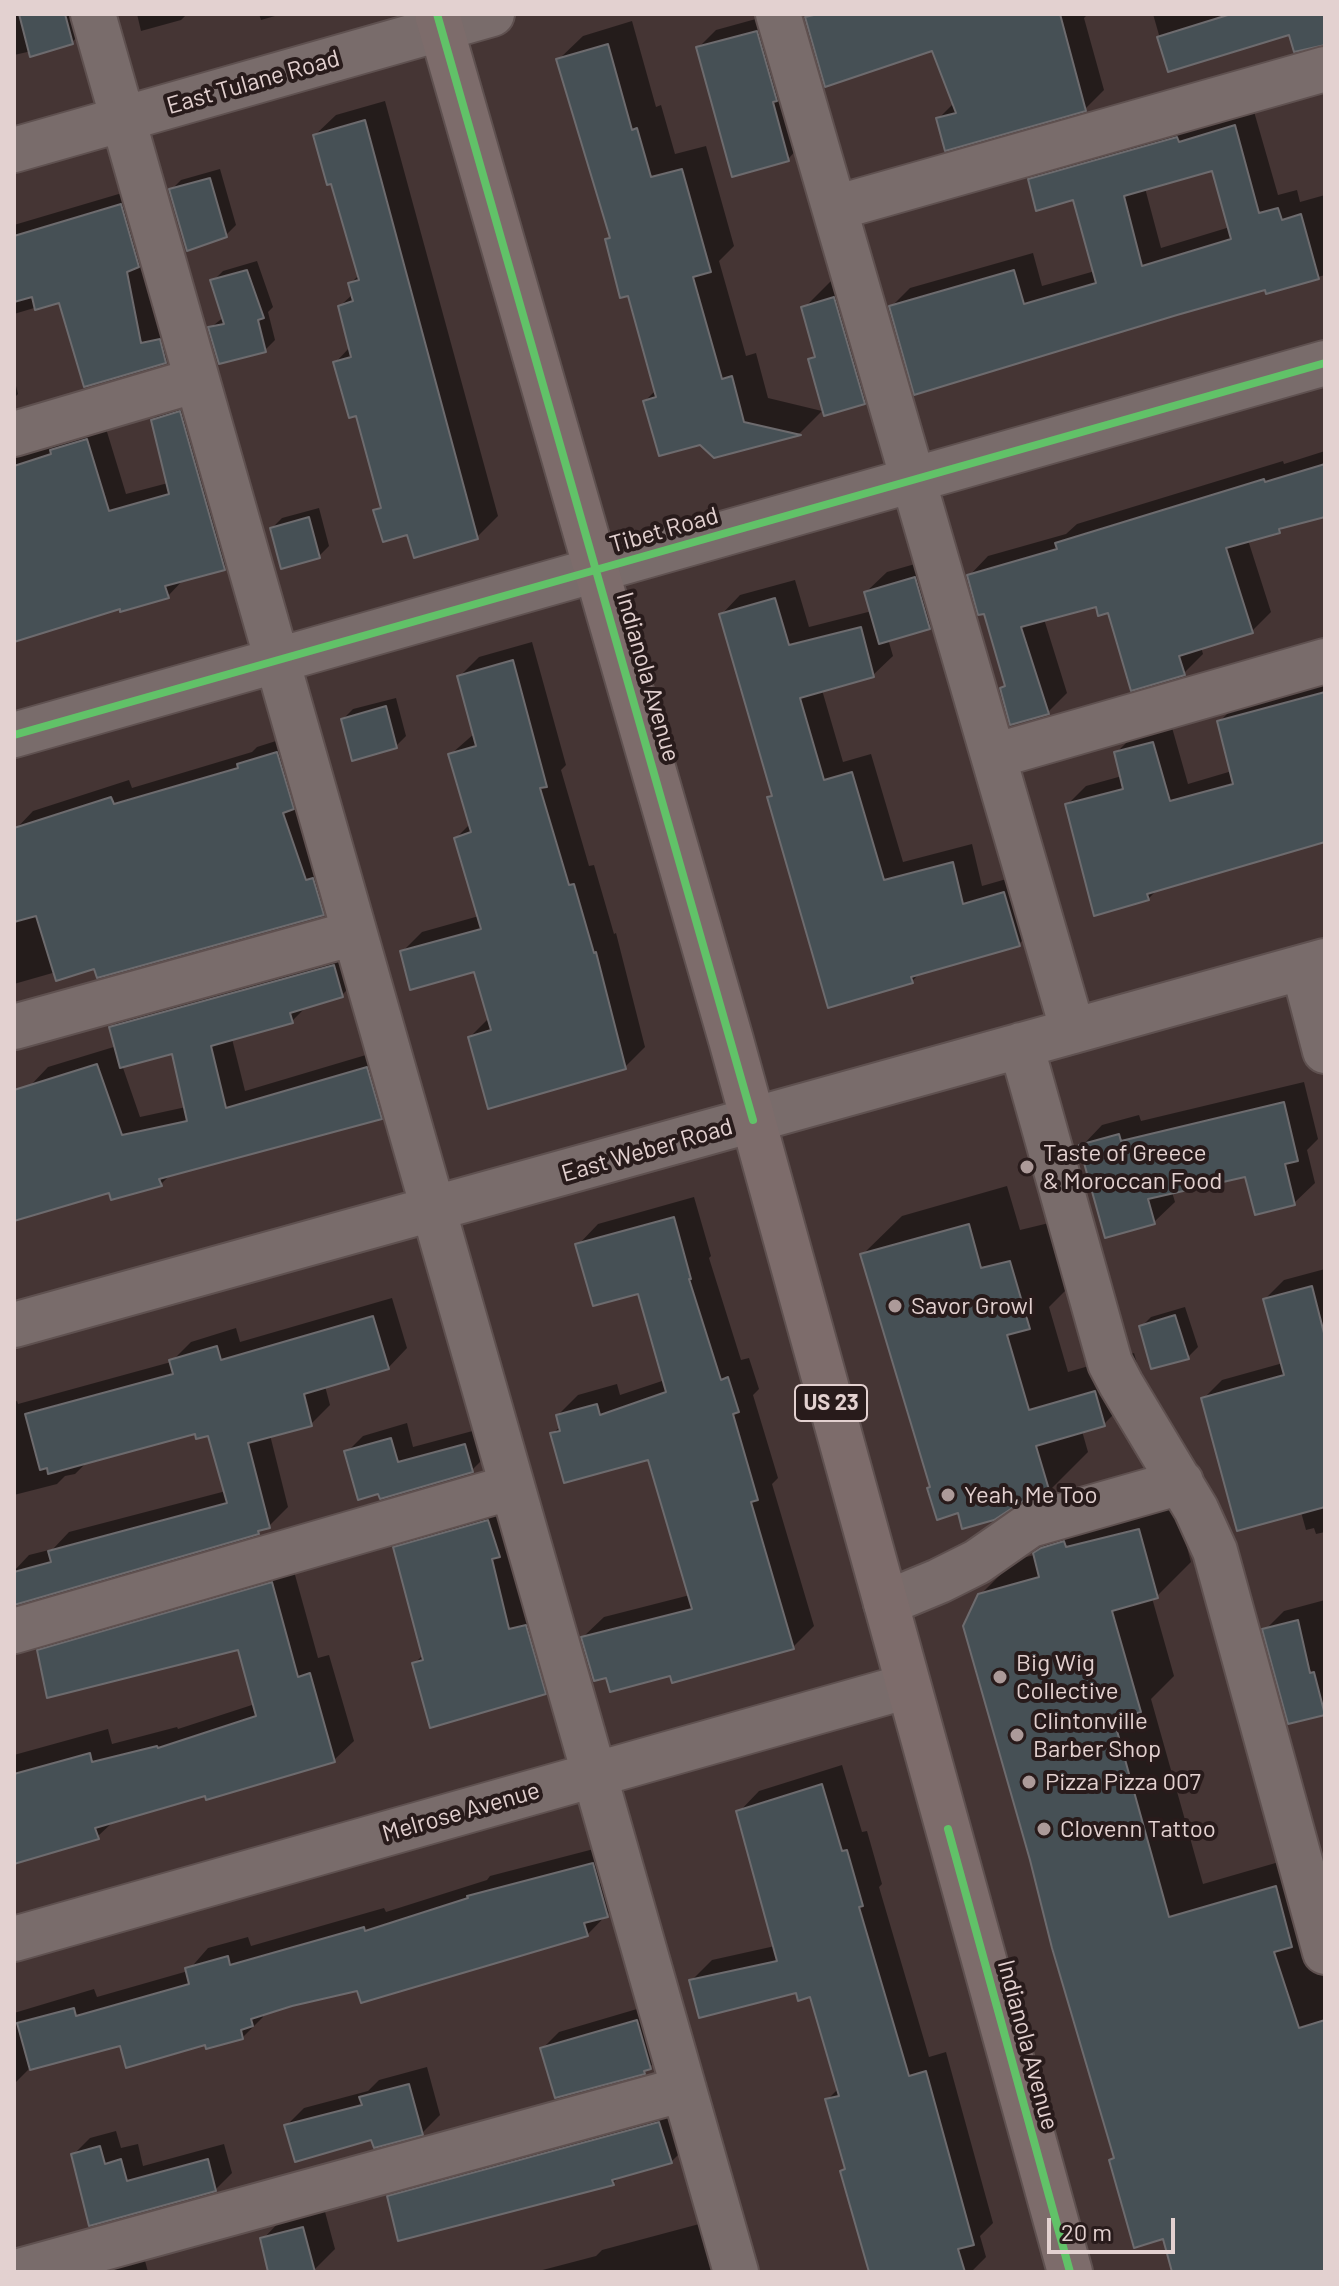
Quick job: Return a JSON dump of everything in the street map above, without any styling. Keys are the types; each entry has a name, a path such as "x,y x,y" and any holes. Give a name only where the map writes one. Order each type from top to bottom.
{"main road":[{"name":"Indianola Avenue","path":"439,22 753,1120 1070,2272"}],"street":[{"path":"93,14 736,2272"},
{"name":"East Tulane Road","path":"14,150 439,22 492,14"},
{"path":"778,14 1073,1031"},
{"path":"835,208 1325,69"},
{"name":"Tibet Road","path":"14,735 1325,363"},
{"path":"14,434 197,380"},
{"path":"994,756 1325,661"},
{"path":"14,1027 354,933"},
{"path":"1314,964 1325,1051"},
{"name":"East Weber Road","path":"14,1325 1314,964"},
{"path":"1021,1045 1102,1341 1121,1384 1181,1482 1215,1551 1325,1952"},
{"path":"886,1603 977,1562 1030,1525 1181,1482"},
{"path":"14,1631 512,1487"},
{"name":"Melrose Avenue","path":"14,1939 908,1686"},
{"path":"16,2272 684,2089"}],"building":[{"path":"19,14 65,14 73,44 30,57"},
{"path":"818,14 1060,14 1086,111 945,151 936,118 956,113 932,51 825,87 805,17"},
{"path":"1231,14 1325,14 1325,45 1294,52 1289,35 1168,72 1157,37"},
{"path":"757,31 777,101 773,102 789,161 732,177 696,47"},
{"path":"608,44 632,130 637,128 651,177 682,169 711,272 693,277 722,379 732,376 744,422 801,435 714,458 700,445 659,456 643,401 656,397 628,296 620,298 605,239 610,238 556,59"},
{"path":"365,120 478,539 414,558 407,535 383,542 373,510 381,508 356,416 349,418 333,362 351,357 338,306 353,301 348,283 359,280 313,135"},
{"path":"1235,125 1259,213 1278,208 1282,220 1301,214 1319,279 1266,294 1265,290 1177,315 914,395 889,306 1014,270 1024,304 1096,283 1073,200 1036,211 1028,179 1177,137 1179,142","holes":["1212,171 1231,239 1142,266 1124,196"]},
{"path":"210,178 227,237 187,251 169,189"},
{"path":"121,204 139,267 127,272 141,343 160,339 166,363 84,387 59,303 35,310 32,297 14,302 14,236"},
{"path":"247,270 264,318 258,320 266,352 219,364 208,327 224,324 210,280"},
{"path":"834,297 865,404 824,416 808,359 815,357 801,307"},
{"path":"180,411 225,570 165,586 169,598 120,612 120,609 14,642 14,466 51,454 50,450 87,439 109,511 169,494 151,420"},
{"path":"1325,464 1325,517 1226,548 1253,633 1179,656 1185,675 1131,691 1108,613 1098,616 1096,607 1021,627 1049,714 1010,725 1000,688 1005,686 984,614 978,615 967,575 1057,549 1055,543 1264,479 1265,482"},
{"path":"309,517 320,558 281,569 270,528"},
{"path":"915,577 930,629 879,644 864,592"},
{"path":"775,598 789,645 861,627 874,677 800,698 824,780 852,772 884,880 953,862 963,904 1004,892 1020,946 911,977 913,983 828,1008 767,797 772,796 719,614"},
{"path":"513,660 547,787 540,788 569,885 574,884 596,952 626,1069 488,1109 468,1037 491,1030 474,972 410,990 400,951 481,929 454,838 471,832 448,754 476,746 457,676"},
{"path":"1325,692 1325,842 1147,894 1149,900 1094,916 1065,804 1123,789 1114,752 1153,742 1170,801 1233,784 1217,721"},
{"path":"386,706 397,748 352,761 341,719"},
{"path":"277,752 294,809 283,813 306,880 313,878 324,915 97,978 94,969 56,981 36,916 14,922 14,828 111,797 114,804 238,768 237,764"},
{"path":"334,965 343,997 290,1013 293,1023 211,1046 226,1108 367,1067 382,1119 159,1179 162,1186 111,1200 109,1193 14,1221 14,1090 97,1064 122,1135 187,1121 172,1054 120,1068 109,1027"},
{"path":"1284,1102 1298,1161 1285,1164 1295,1205 1255,1215 1245,1177 1148,1199 1155,1224 1105,1238 1079,1145 1119,1134 1121,1141"},
{"path":"674,1217 689,1279 721,1380 728,1377 739,1412 733,1414 758,1500 751,1502 794,1649 672,1683 670,1676 610,1692 606,1678 594,1681 581,1637 692,1609 648,1460 564,1483 550,1433 560,1431 556,1415 597,1404 600,1415 666,1392 638,1294 593,1306 575,1244"},
{"path":"969,1224 981,1268 1010,1261 1030,1329 1007,1335 1029,1410 1095,1391 1105,1426 1036,1446 1050,1493 1023,1501 994,1520 962,1529 958,1513 937,1520 927,1488 930,1487 860,1254"},
{"path":"1312,1286 1325,1337 1325,1507 1237,1531 1201,1398 1284,1375 1263,1299"},
{"path":"1175,1315 1189,1359 1151,1369 1139,1326"},
{"path":"373,1316 389,1369 304,1394 312,1426 248,1443 270,1528 258,1531 259,1534 14,1605 14,1572 51,1562 48,1551 227,1503 208,1436 196,1439 195,1434 48,1474 47,1468 40,1470 25,1414 173,1374 169,1360 217,1346 221,1360"},
{"path":"391,1438 398,1462 465,1444 473,1472 380,1499 378,1494 358,1500 344,1451"},
{"path":"488,1520 500,1557 492,1559 509,1629 526,1625 546,1694 430,1728 412,1663 423,1660 393,1547"},
{"path":"1139,1529 1158,1598 1112,1611 1141,1712 1114,1720 1169,1917 1276,1886 1292,1947 1274,1952 1299,2028 1325,2020 1325,2272 1172,2272 1163,2239 1134,2248 1109,2160 1114,2158 963,1626 978,1594 1039,1577 1033,1553 1041,1548 1064,1541 1066,1547"},
{"path":"272,1582 298,1677 310,1673 335,1762 206,1800 205,1796 95,1828 99,1839 14,1864 14,1774 90,1753 92,1762 158,1748 256,1716 238,1650 47,1698 37,1650"},
{"path":"1298,1620 1310,1673 1314,1672 1325,1715 1288,1724 1262,1629"},
{"path":"822,1784 842,1851 847,1850 863,1906 859,1907 909,2076 926,2071 974,2245 958,2249 965,2272 869,2272 840,2171 845,2169 825,2099 839,2096 810,1997 798,2001 796,1993 699,2018 689,1980 777,1961 736,1811"},
{"path":"593,1863 608,1917 584,1923 588,1936 361,2003 357,1991 292,2006 251,2019 253,2026 241,2030 243,2039 206,2049 205,2045 126,2068 120,2046 30,2070 17,2023 74,2008 76,2016 189,1984 185,1968 228,1956 230,1965 364,1927 365,1931 467,1896"},
{"path":"637,2020 651,2069 644,2071 645,2074 555,2098 540,2048"},
{"path":"409,2084 423,2135 374,2148 371,2140 295,2162 284,2125 362,2105 359,2097"},
{"path":"659,2122 672,2163 612,2180 614,2185 398,2241 387,2196"},
{"path":"100,2146 105,2164 121,2159 127,2181 208,2159 216,2191 89,2226 71,2154"},
{"path":"303,2227 315,2272 268,2272 260,2238"}],"cycle path":[{"path":"437,14 753,1120"},
{"path":"14,735 1325,363"},
{"path":"948,1829 1070,2272"}],"place":[{"name":"Taste of Greece & Moroccan Food","path":"1027,1167"},
{"name":"Savor Growl","path":"895,1306"},
{"name":"Yeah, Me Too","path":"948,1495"},
{"name":"Big Wig Collective","path":"1000,1677"},
{"name":"Clintonville Barber Shop","path":"1017,1735"},
{"name":"Pizza Pizza 007","path":"1029,1782"},
{"name":"Clovenn Tattoo","path":"1044,1829"}]}
